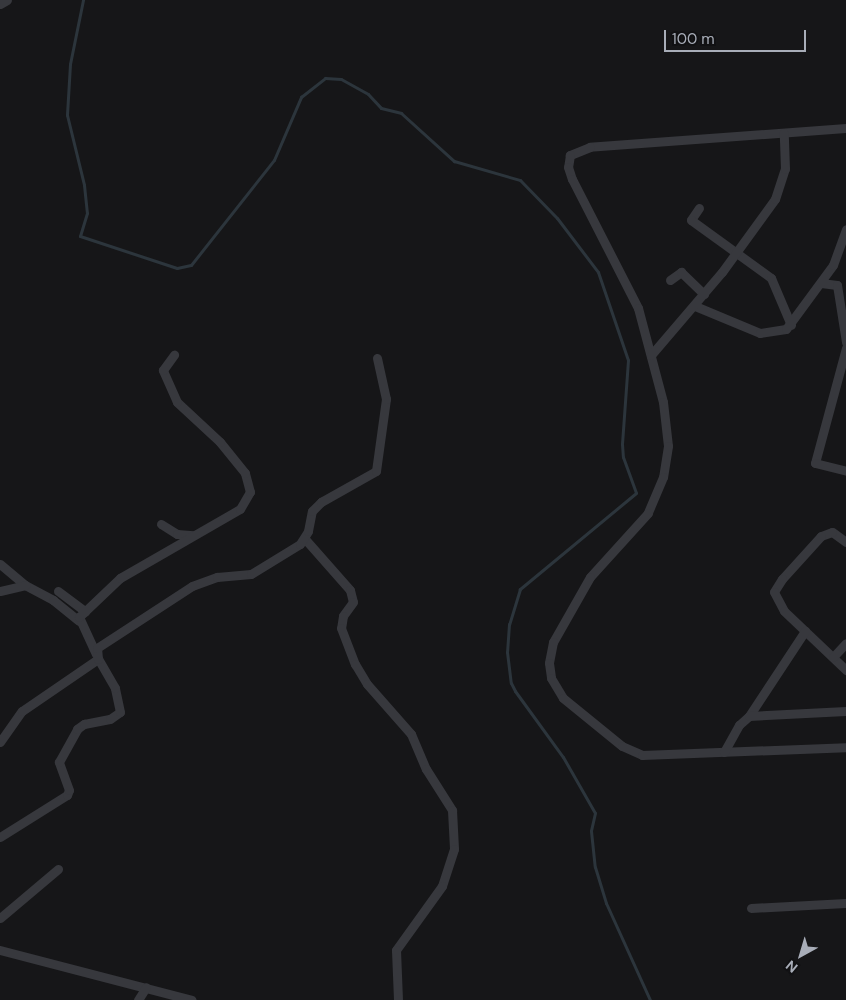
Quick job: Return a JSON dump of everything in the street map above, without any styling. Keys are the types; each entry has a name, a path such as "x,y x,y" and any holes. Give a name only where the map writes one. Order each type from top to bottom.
{"street":[{"path":"0,4 7,0"},
{"path":"846,128 590,147 570,155 568,167 572,179 630,289 651,355 663,402 668,434 663,477 648,513 638,527 590,577 576,600 550,652 550,678 563,698 584,716 633,751 654,755 846,747"},
{"path":"651,355 704,294 735,254 781,187 785,169 784,133"},
{"path":"699,208 691,220 735,254 771,278 791,325"},
{"path":"694,306 760,333 779,332 791,325 833,265 846,230"},
{"path":"670,280 681,272 704,294"},
{"path":"821,283 836,285 846,342"},
{"path":"846,348 815,463 846,470"},
{"path":"79,621 85,612 120,578 240,509 250,492 245,473 220,442 177,402 163,370 174,355"},
{"path":"0,742 22,711 97,656 100,646 192,586 217,577 251,574 305,539 309,519 321,502 376,471 386,399 377,358"},
{"path":"160,524 177,534 194,535"},
{"path":"846,542 832,532 827,532 776,586 774,592 778,604 846,670"},
{"path":"305,539 350,590 353,602 343,616 341,628 355,664 366,684 411,734 426,769 452,810 454,849 442,886 396,950 398,1000"},
{"path":"0,564 25,585 53,600 79,621 115,688 120,712 110,719 84,724 71,736 59,762 68,790 67,795 0,837"},
{"path":"0,591 25,585"},
{"path":"58,591 85,612"},
{"path":"724,752 739,725 748,716 805,631"},
{"path":"833,657 846,643"},
{"path":"748,716 846,711"},
{"path":"0,918 58,869"},
{"path":"751,908 846,903"},
{"path":"0,950 192,1000"},
{"path":"138,1000 146,987"}],"waterway":[{"path":"83,0 70,64 67,115 84,185 87,213 80,236 177,268 191,265 274,160 301,97 325,78 341,79 368,94 381,108 401,113 454,161 520,180 557,218 598,272 628,360 622,444 623,457 636,493 520,589 509,624 507,652 511,683 515,691 563,757 595,813 591,831 595,867 606,903 650,1000"}]}
